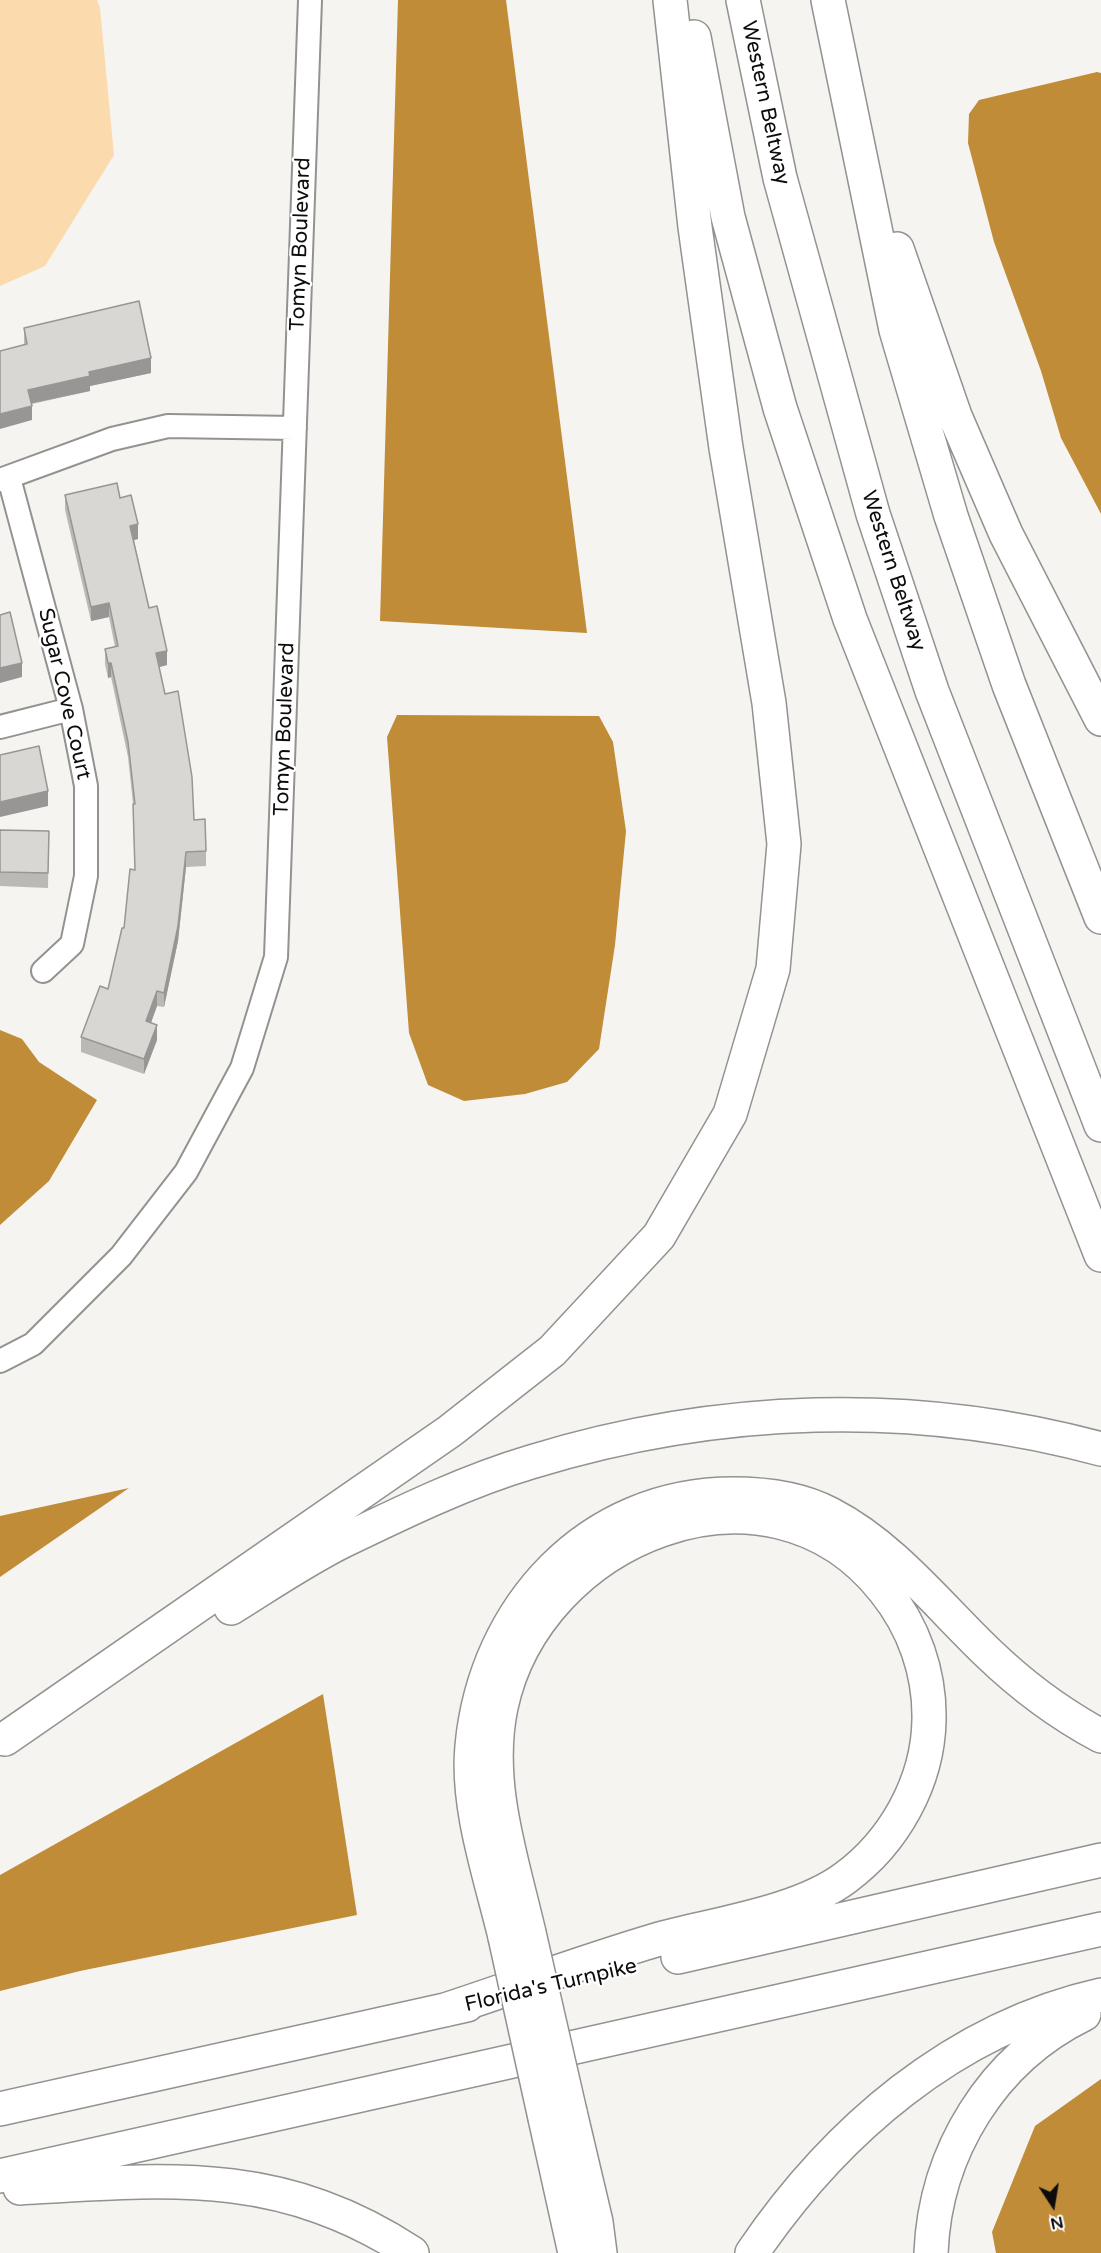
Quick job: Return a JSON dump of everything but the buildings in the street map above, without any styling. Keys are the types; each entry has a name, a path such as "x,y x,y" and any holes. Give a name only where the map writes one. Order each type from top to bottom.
{"highway":[{"path":"3,1740 86,1681 341,1509 450,1431 552,1351 659,1236 730,1114 773,969 783,832 769,702 726,448 695,227 670,0"},
{"path":"686,0 728,217 783,419 850,619 1101,1255"},
{"name":"Western Beltway","path":"743,0 780,178 873,514 932,691 1101,1125"},
{"path":"828,0 896,330 951,516 1009,685 1101,917"},
{"path":"854,126 955,416 1006,534 1101,719"},
{"path":"3,1740 343,1541 430,1501 530,1462 639,1433 737,1418 837,1413 948,1419 1059,1438 1101,1449"},
{"path":"575,2253 558,2115 517,1935 472,1786 472,1748 478,1702 497,1644 521,1604 548,1572 586,1540 628,1515 658,1505 710,1494 785,1497 827,1512 855,1529 894,1559 990,1655 1064,1716 1101,1736"},
{"path":"445,2010 654,1941 804,1901 842,1880 874,1854 903,1813 920,1775 929,1736 929,1696 917,1644 901,1610 874,1577 838,1547 794,1527 755,1518 713,1518 673,1525 636,1538 595,1562 561,1593 541,1618 518,1659 501,1706 496,1753 496,1784 517,1935"},
{"name":"Florida's Turnpike","path":"0,2109 1101,1860"},
{"path":"0,2176 1101,1929"},
{"path":"752,2253 820,2164 874,2112 907,2087 970,2046 1019,2022 1101,1995"},
{"path":"931,2253 934,2215 944,2172 960,2134 982,2100 1041,2040 1066,2023 1101,2007"},
{"path":"558,2115 596,2222 600,2253"},
{"path":"0,2189 184,2181 261,2189 322,2206 383,2234 412,2253"}],"street":[{"name":"Tomyn Boulevard","path":"0,1361 33,1344 122,1256 186,1172 242,1068 276,957 310,0"},
{"path":"4,479 112,439 168,426 295,428"},
{"name":"Sugar Cove Court","path":"4,479 71,709 86,786 87,876 72,944 43,971"},
{"path":"0,727 71,709"}],"shaded area":[{"path":"0,0 97,0 100,8 114,155 45,266 0,286"},
{"path":"398,0 506,0 587,633 380,621"},
{"path":"1097,72 1101,73 1101,514 1061,438 1041,371 994,242 968,143 969,114 979,100"},
{"path":"397,715 599,716 613,742 626,831 615,945 599,1049 567,1082 525,1094 464,1101 428,1085 409,1033 387,737"},
{"path":"0,1030 22,1039 39,1062 97,1100 49,1181 0,1225"},
{"path":"129,1488 0,1577 0,1516"},
{"path":"323,1694 357,1915 80,1971 0,1991 0,1875"},
{"path":"1101,2079 1101,2253 996,2253 992,2232 1035,2126"}]}
